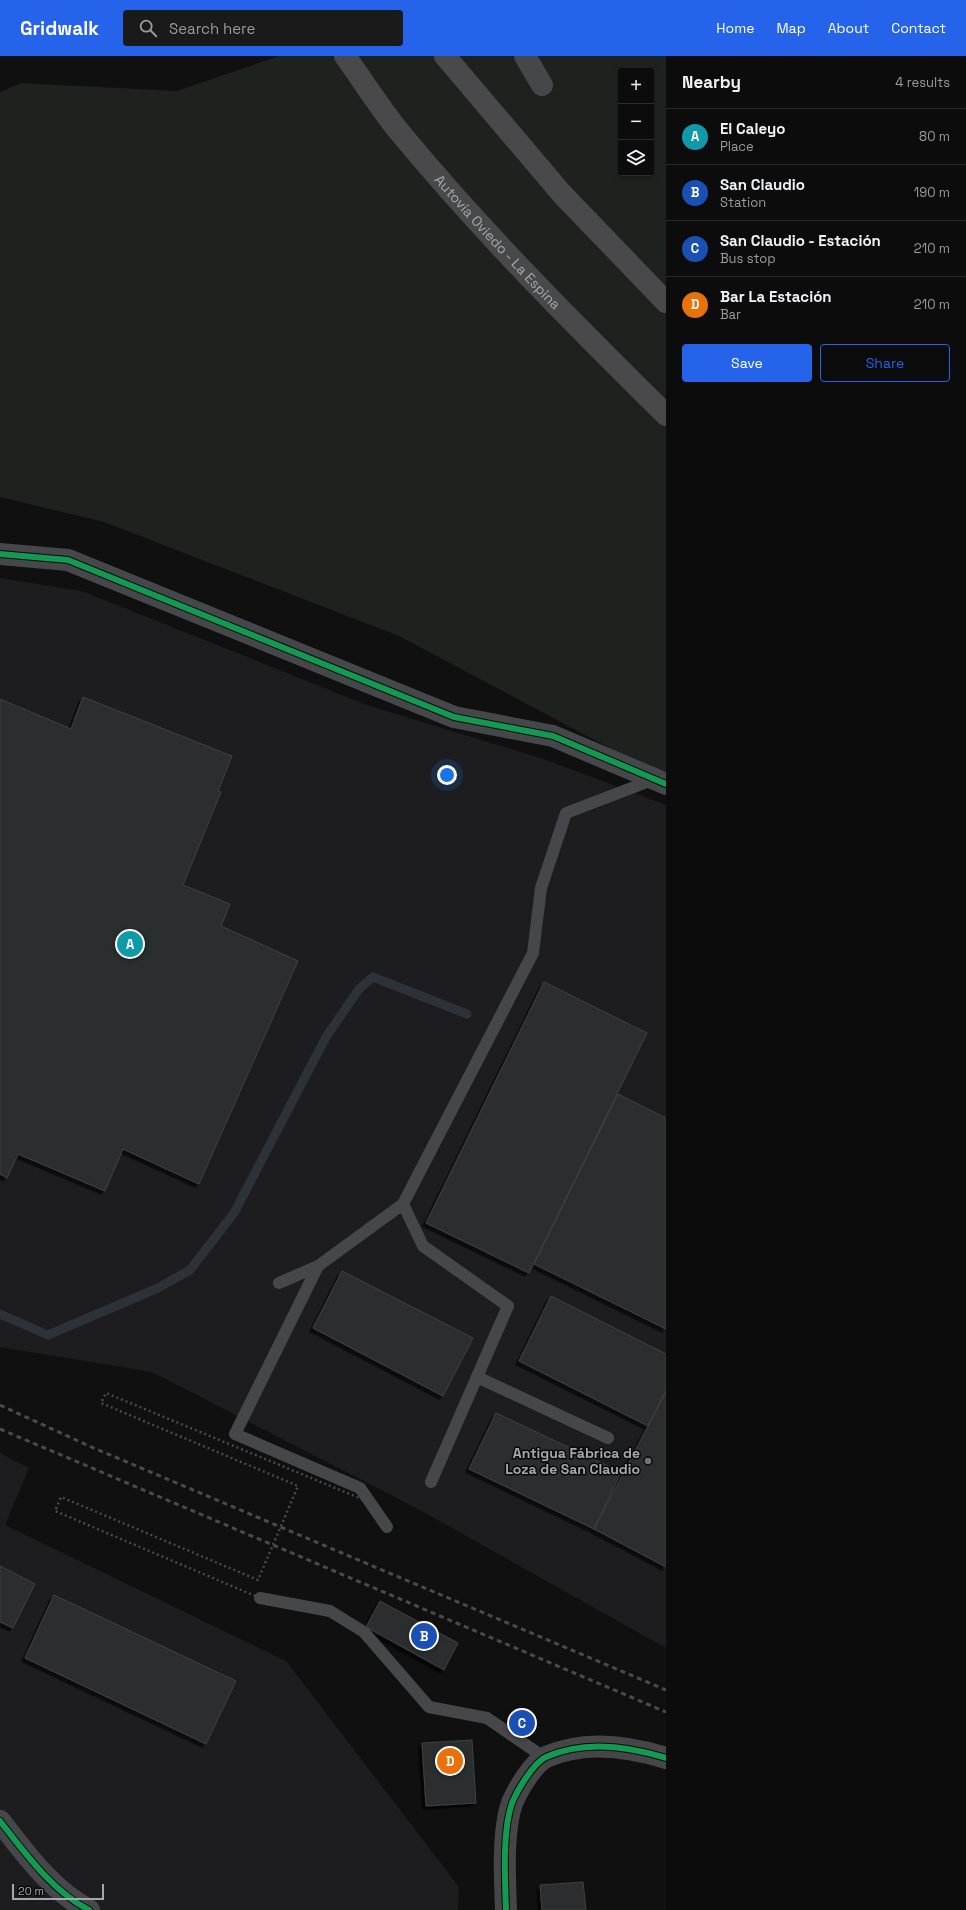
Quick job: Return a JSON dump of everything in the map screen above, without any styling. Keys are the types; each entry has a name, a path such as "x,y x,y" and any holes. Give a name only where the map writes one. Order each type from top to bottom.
{"highway":[{"name":"Autovía Oviedo - La Espina","path":"345,56 401,134 504,251 552,302 666,415"},
{"path":"445,56 562,194 666,302"}],"street":[{"path":"525,56 542,85"},
{"path":"0,554 68,560 454,718 553,736 661,782"},
{"path":"506,1910 507,1824 512,1804 521,1786 545,1758 574,1750 605,1746 635,1750 666,1758"},
{"path":"0,1821 28,1856 58,1888 79,1905 88,1910"}],"lane":[{"path":"279,1283 318,1266 403,1204 533,953 541,888 566,812 661,782"},
{"path":"403,1204 423,1246 508,1306 431,1482"},
{"path":"318,1266 236,1434 360,1488 387,1527"},
{"path":"477,1377 608,1438"},
{"path":"260,1598 330,1611 364,1632 429,1707 487,1718 545,1758"}],"path":[{"path":"260,1598 55,1511 61,1497 258,1580 298,1486 102,1403 106,1393 369,1502"}],"shaded area":[{"path":"279,56 666,56 666,778 399,636 104,522 0,497 0,92 21,83 177,91"},
{"path":"0,578 82,591 367,705 544,759 666,805 666,1648 418,1509 152,1372 0,1347"},
{"path":"0,1453 29,1468 5,1525 286,1661 459,1887 458,1910 0,1910"}],"building":[{"path":"83,697 232,756 218,791 221,792 183,885 230,904 221,926 298,961 199,1184 123,1149 105,1191 18,1154 7,1178 0,1174 0,699 71,729"},
{"path":"544,982 647,1033 529,1273 426,1223"},
{"path":"618,1094 666,1118 666,1329 534,1264"},
{"path":"342,1271 473,1338 443,1396 313,1328"},
{"path":"551,1296 666,1354 666,1390 648,1426 519,1361"},
{"name":"Antigua Fábrica de Loza de San Claudio","path":"666,1392 666,1567 594,1529"},
{"path":"496,1413 621,1472 594,1529 469,1469"},
{"path":"0,1566 35,1584 13,1628 0,1622"},
{"path":"54,1595 236,1681 206,1744 25,1658"},
{"path":"380,1601 458,1643 444,1670 366,1627"},
{"path":"472,1740 476,1803 426,1806 422,1743"},
{"path":"583,1882 586,1910 542,1910 540,1885"}],"waterway":[{"path":"0,1314 48,1335 158,1288 190,1270 234,1213 326,1037 359,989 373,977 467,1014"}],"railway":[{"path":"0,1405 89,1446 666,1690"},
{"path":"0,1429 666,1712"}],"cycle path":[{"path":"0,554 68,560 454,717 553,736 666,784"},
{"path":"506,1910 505,1842 509,1815 512,1803 526,1778 541,1760 575,1748 591,1747 637,1750 666,1758"},
{"path":"0,1821 29,1858 51,1882 63,1893 89,1910"}],"place":[{"name":"El Caleyo","path":"130,944"},
{"name":"Antigua Fábrica de Loza de San Claudio","path":"648,1461"},
{"name":"San Claudio","path":"424,1636"},
{"name":"San Claudio - Estación","path":"522,1723"},
{"name":"Bar La Estación","path":"450,1761"}]}
